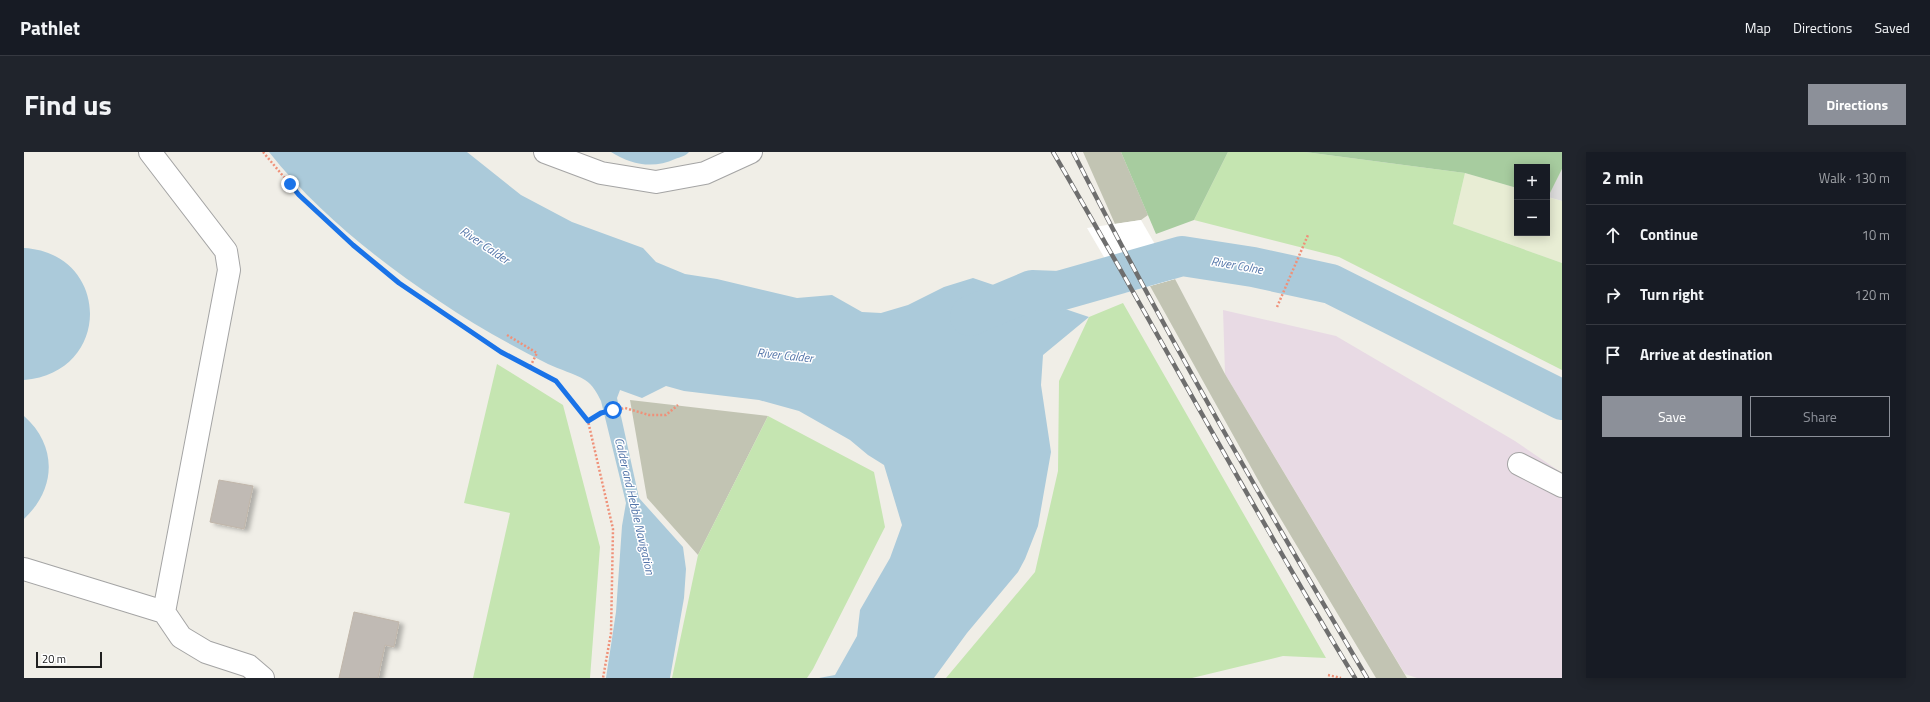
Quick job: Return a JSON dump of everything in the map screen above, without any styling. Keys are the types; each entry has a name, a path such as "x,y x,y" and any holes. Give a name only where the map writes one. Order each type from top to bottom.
{"street":[{"path":"150,152 226,251 229,270 164,612"},
{"path":"545,152 601,173 656,182 705,173 751,152"},
{"path":"1520,464 1562,486"},
{"path":"24,569 164,612 181,637 206,652 249,666 263,678"}],"path":[{"path":"263,152 299,195 353,245 399,283 501,352 556,381 588,421 613,529 611,633 603,678"},
{"path":"1277,307 1308,235"},
{"path":"507,335 538,353 530,367"},
{"path":"588,421 601,413 625,408 650,415 666,415 678,404"},
{"path":"1328,675 1341,678"}],"shaded area":[{"path":"1083,152 1121,152 1148,215 1141,220 1115,224"},
{"path":"1562,169 1562,201 1550,198 1550,193"},
{"path":"1465,173 1514,187 1514,236 1550,236 1550,198 1562,201 1562,263 1453,224"},
{"path":"1175,279 1225,374 1407,678 1376,678 1267,496 1150,286"},
{"path":"1223,310 1336,336 1515,441 1562,473 1562,678 1417,678 1405,674 1225,374"},
{"path":"630,400 768,416 698,555 647,498"}],"green space":[{"path":"1121,152 1228,152 1194,220 1156,234"},
{"path":"1228,152 1305,152 1465,173 1453,224 1562,263 1562,370 1339,257 1194,220"},
{"path":"1305,152 1562,152 1562,169 1550,193 1550,164 1514,164 1514,187 1465,173"},
{"path":"1123,303 1326,658 1283,656 1192,678 946,678 1035,572 1058,471 1059,381 1089,317"},
{"path":"497,364 563,405 600,547 590,678 473,678 510,513 464,503"},
{"path":"768,416 874,472 885,527 813,669 807,678 672,678 698,555"}],"water":[{"path":"269,152 467,152 521,195 572,222 643,248 656,262 685,274 717,279 797,298 832,295 862,312 881,313 908,305 944,287 973,278 1089,317 1043,355 1041,385 1051,452 1038,526 1025,559 1018,572 967,633 934,678 819,678 835,675 857,636 860,610 890,558 902,525 884,465 868,455 850,440 799,411 759,400 684,391 666,386 642,398 620,390 617,398 639,498 683,547 686,569 684,598 670,678 606,678 616,612 622,526 626,503 601,401 596,392 585,380 572,373 548,364 506,342 452,310 392,268 327,214 287,174"},
{"path":"611,152 689,152 667,162 651,165 635,163"},
{"path":"24,248 53,255 73,270 86,290 90,313 86,336 74,357 53,373 24,380"},
{"path":"24,416 35,428 43,441 49,468 47,481 42,494 35,507 24,519"}],"pier":[{"path":"1141,220 1175,279 1125,293 1087,228"}],"building":[{"path":"219,480 253,486 244,529 210,522"},
{"path":"354,612 399,622 394,647 385,645 378,678 339,678"}],"waterway":[{"name":"River Colne","path":"970,316 1032,290 1059,291 1182,256 1253,267 1331,284 1562,400"}],"railway":[{"path":"1053,152 1240,482 1355,678"},
{"path":"1073,152 1179,351 1367,678"}],"route":[{"path":"290,184 299,195 353,245 399,283 501,352 556,381 588,421 601,413 613,410"}],"water label":[{"name":"River Calder","path":"485,245"},
{"name":"River Calder","path":"785,355"},
{"name":"Calder and Hebble Navigation","path":"635,506"}]}
